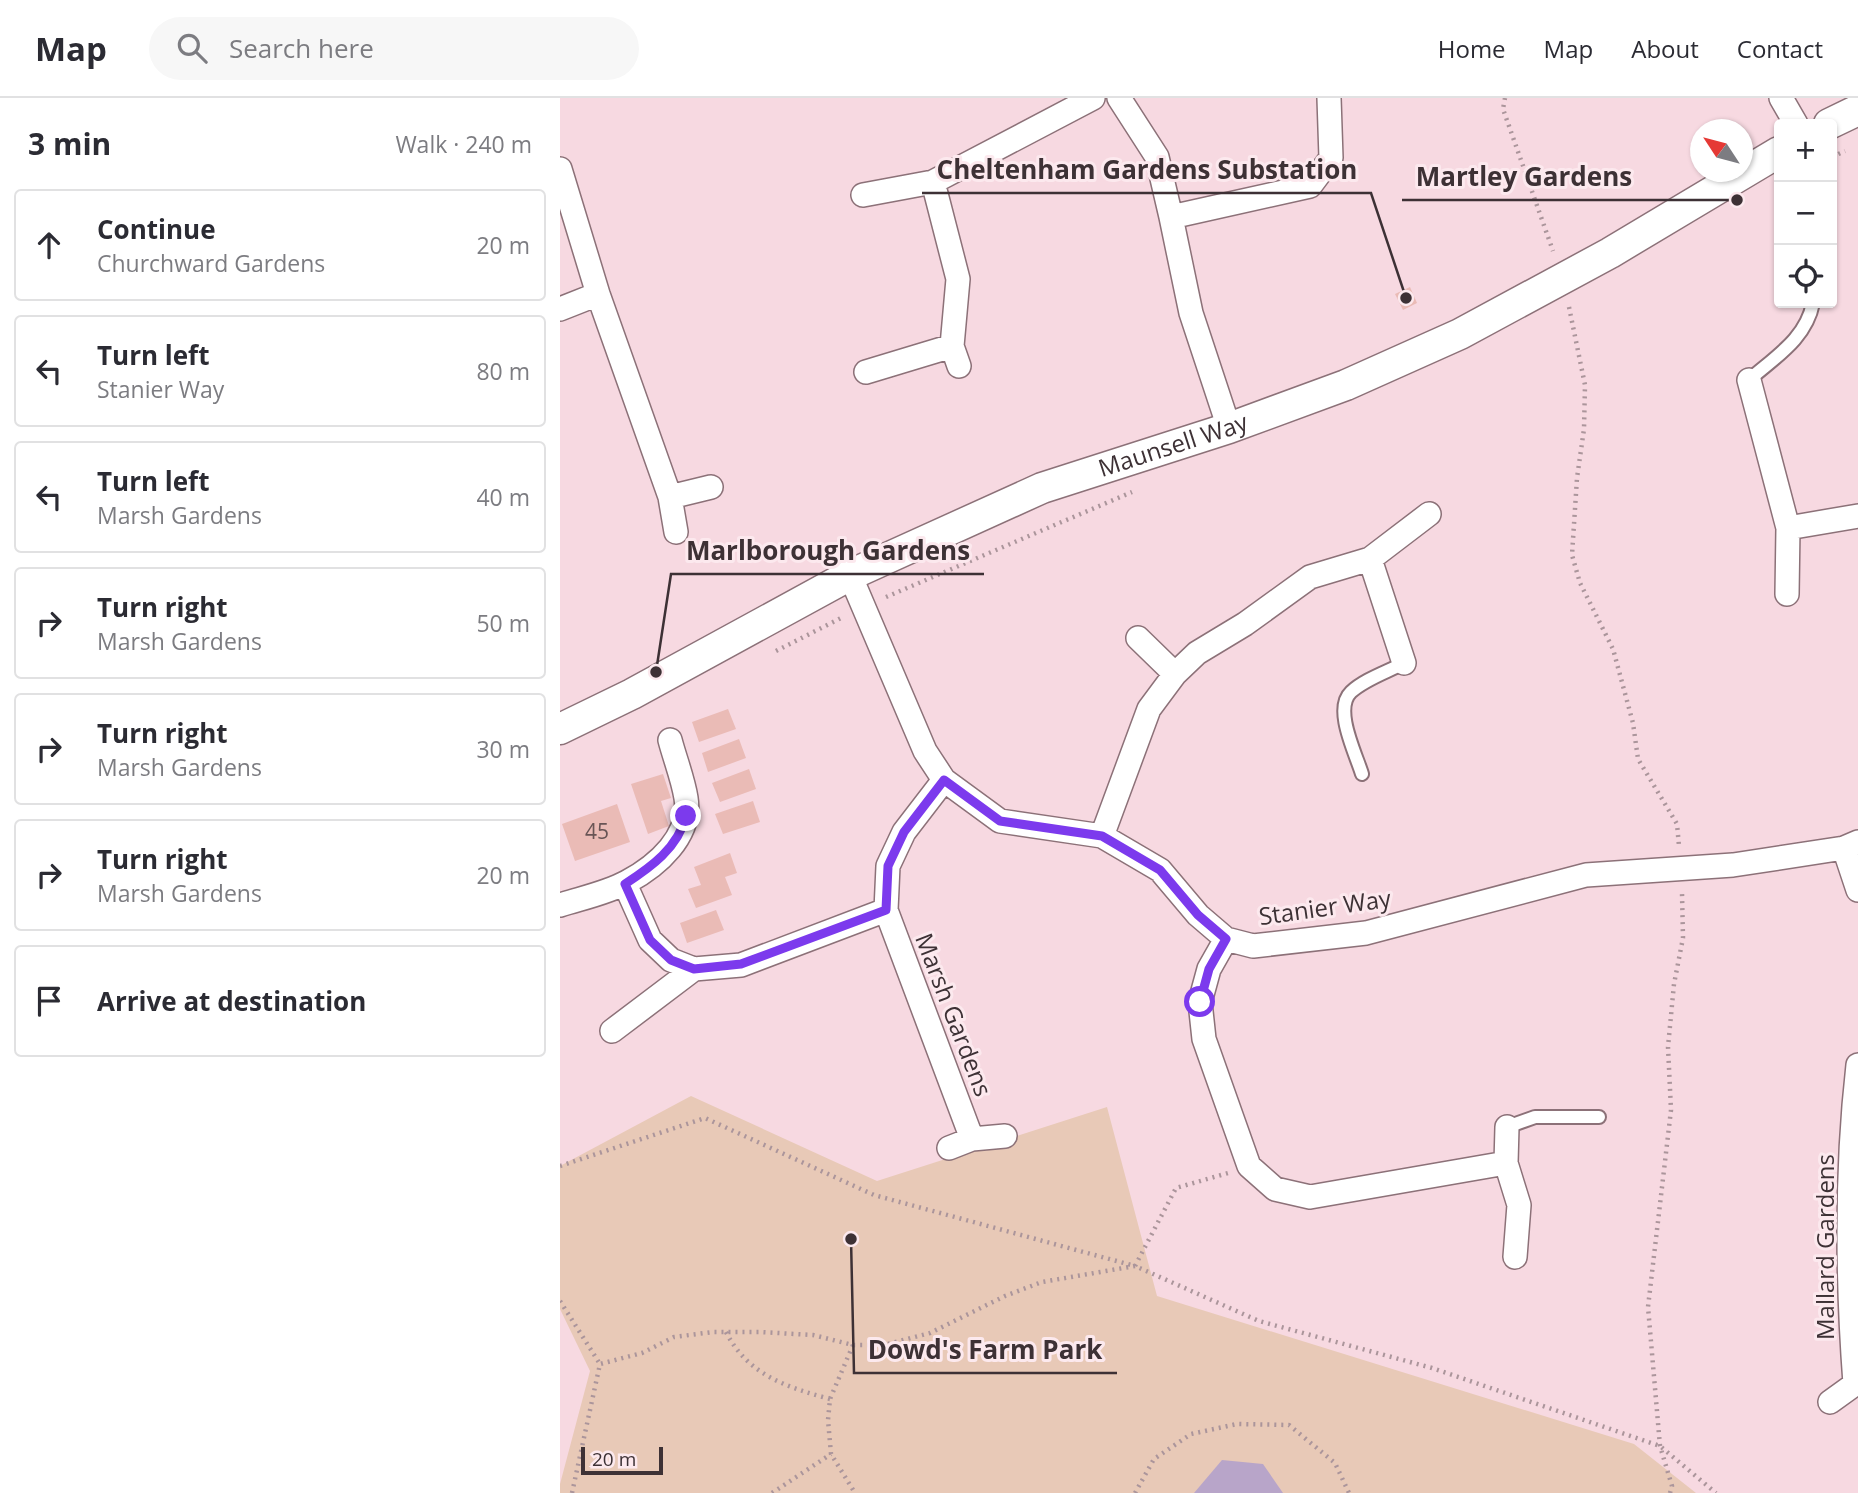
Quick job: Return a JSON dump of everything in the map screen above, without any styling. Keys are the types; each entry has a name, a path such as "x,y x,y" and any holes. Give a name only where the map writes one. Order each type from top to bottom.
{"street":[{"path":"863,195 933,182 1093,98"},
{"path":"1118,98 1157,157 1191,313 1229,428"},
{"path":"1171,217 1310,186 1331,158 1329,98"},
{"path":"1781,98 1793,119"},
{"path":"1837,120 1858,110"},
{"name":"Maunsell Way","path":"560,729 632,694 850,575 1042,488 1229,428 1346,385 1460,334 1563,280 1774,155"},
{"path":"560,169 598,294 670,498 676,532"},
{"path":"866,372 956,356 958,279 933,182"},
{"path":"560,309 598,294"},
{"path":"1749,380 1788,528 1787,594"},
{"path":"670,498 712,487"},
{"path":"1102,836 1149,709 1175,674 1196,653 1245,624 1310,577 1370,559 1429,514"},
{"path":"1788,528 1858,516"},
{"path":"1370,559 1404,663"},
{"name":"Stanier Way","path":"850,575 925,751 944,780 1000,821 1102,836 1160,870 1198,915 1226,939 1252,946 1366,933 1586,875 1733,865 1851,845"},
{"path":"1138,638 1175,674"},
{"path":"560,905 625,884 648,869 674,844 682,831 686,816 686,799 670,740"},
{"name":"Marsh Gardens","path":"944,780 904,832 888,866 886,910 972,1139"},
{"path":"1851,845 1858,890"},
{"path":"625,884 650,940 671,960 694,969 741,964 886,910"},
{"path":"1226,939 1209,969 1200,1002 1204,1039 1249,1166 1275,1189 1310,1198 1506,1163"},
{"path":"612,1031 694,969"},
{"name":"Mallard Gardens","path":"1830,1402 1857,1385 1849,1296 1858,1065"},
{"path":"1507,1127 1506,1163 1519,1205 1515,1257"},
{"path":"949,1148 972,1139 1004,1136"}],"lane":[{"path":"1749,380 1797,338 1804,329 1811,308"},
{"path":"1362,774 1345,720 1344,702 1354,690 1404,663"},
{"path":"1507,1127 1535,1117 1599,1117"}],"path":[{"path":"1504,98 1503,109 1563,280 1585,385 1584,429 1577,478 1572,555 1580,583 1600,618 1613,649 1633,723 1638,759 1677,824 1683,937 1674,984 1668,1047 1671,1110 1648,1307 1660,1446 1672,1486 1670,1493"},
{"path":"560,1166 705,1118 874,1195 1135,1266 1259,1321 1432,1368 1660,1446 1716,1493"},
{"path":"1135,1266 1176,1188 1249,1166"},
{"path":"600,1364 642,1353 674,1338 726,1332 813,1335 853,1345 884,1345 930,1333 1005,1296 1042,1282 1135,1266"},
{"path":"560,1301 600,1364 572,1493"},
{"path":"726,1332 738,1353 754,1368 797,1390 830,1399"},
{"path":"853,1345 830,1399 828,1420 831,1454 855,1493"},
{"path":"1135,1493 1154,1459 1191,1434 1237,1424 1289,1425 1335,1463 1349,1493"},
{"path":"772,1493 831,1454"}],"shaded area":[{"path":"691,1096 877,1181 1107,1107 1157,1296 1634,1444 1696,1493 560,1493 560,1484 590,1371 560,1309 560,1166"},
{"path":"1222,1460 1263,1464 1283,1493 1194,1493"}],"building":[{"path":"1410,287 1417,303 1403,310 1395,294"},
{"path":"728,709 736,729 699,742 692,722"},
{"path":"739,739 746,758 708,772 702,753"},
{"path":"749,769 756,789 720,802 712,783"},
{"path":"663,774 671,798 661,801 669,826 648,834 631,784"},
{"path":"753,801 760,822 723,834 715,814"},
{"path":"617,804 630,842 575,861 562,824"},
{"path":"730,853 737,873 725,877 732,895 696,908 688,889 701,885 694,867"},
{"path":"716,910 724,930 687,943 680,923"}],"place":[{"name":"Martley Gardens","path":"1737,200"},
{"name":"Cheltenham Gardens Substation","path":"1406,298"},
{"name":"Marlborough Gardens","path":"656,672"},
{"name":"Dowd's Farm Park","path":"851,1239"}],"route":[{"path":"686,816 682,831 674,844 648,869 625,884 650,940 671,960 694,969 741,964 886,910 888,866 904,832 944,780 1000,821 1102,836 1160,870 1198,915 1226,939 1209,969 1200,1002"}]}
